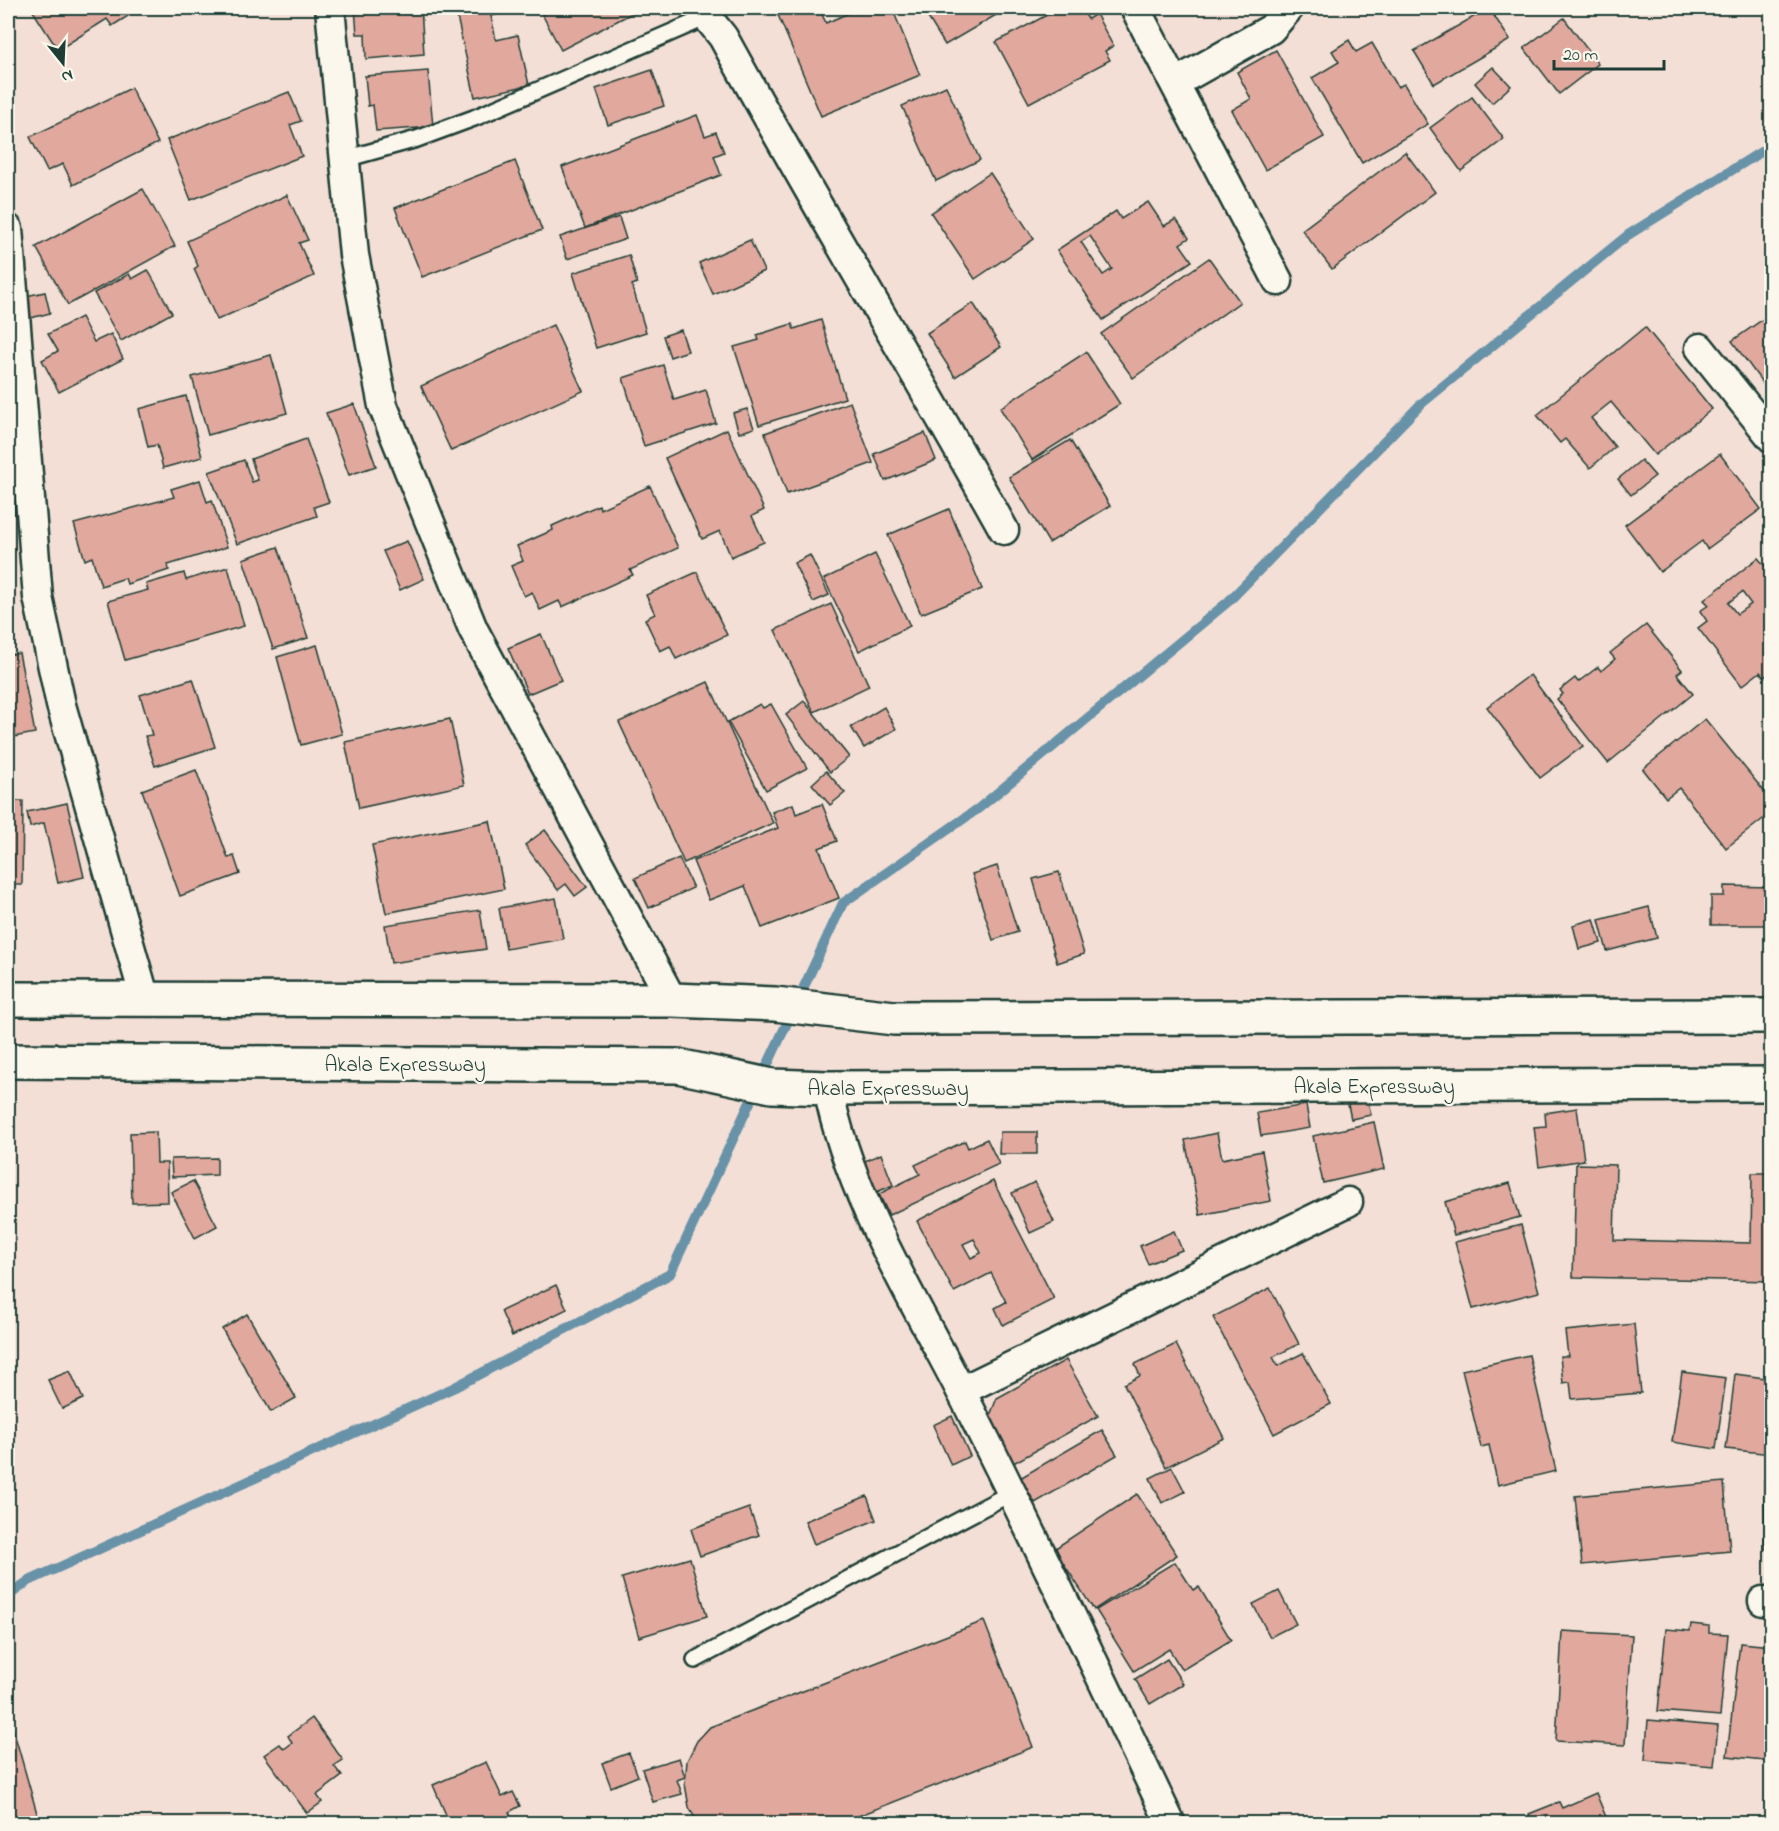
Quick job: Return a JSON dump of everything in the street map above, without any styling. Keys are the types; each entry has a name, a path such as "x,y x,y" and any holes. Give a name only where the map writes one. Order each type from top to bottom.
{"main road":[{"path":"8,999 672,1000 775,1004 894,1018 1772,1016"},
{"name":"Akala Expressway","path":"8,1061 678,1066 772,1086 828,1088 1772,1084"}],"street":[{"path":"330,8 354,255 383,406 473,629 672,1000"},
{"path":"1136,8 1278,281"},
{"path":"1175,83 1271,28 1288,8"},
{"path":"705,12 723,37 811,196 1004,530"},
{"path":"8,229 38,597 61,705 145,999"},
{"path":"1700,348 1772,438"},
{"path":"828,1088 837,1132 861,1196 961,1391 1171,1824"},
{"path":"961,1391 1348,1202"}],"lane":[{"path":"345,159 417,139 474,118 705,12"},
{"path":"695,1660 1011,1493"}],"building":[{"path":"31,8 141,8 112,26 107,19 58,50"},
{"path":"355,8 421,8 424,54 366,59 365,34 357,34"},
{"path":"455,8 512,8 513,11 491,16 496,40 518,35 529,85 475,97"},
{"path":"551,8 642,8 561,50 542,14"},
{"path":"775,8 819,8 826,23 849,13 846,8 892,8 920,75 821,116"},
{"path":"922,8 1008,8 945,45"},
{"path":"1060,8 1081,8 1088,19 1096,14 1113,46 1105,51 1110,60 1029,103 996,42"},
{"path":"1489,8 1510,40 1434,84 1414,51"},
{"path":"1564,18 1598,64 1559,94 1524,48"},
{"path":"1349,40 1356,52 1372,43 1398,87 1404,84 1428,124 1362,163 1312,78 1339,62 1332,51"},
{"path":"1276,50 1324,137 1265,170 1232,110 1251,99 1237,72"},
{"path":"1493,67 1511,86 1492,103 1475,83"},
{"path":"652,70 664,106 608,125 596,89"},
{"path":"428,71 433,127 376,131 373,105 368,106 365,76"},
{"path":"946,86 980,160 936,181 902,106"},
{"path":"131,88 158,143 73,185 63,164 47,171 30,137"},
{"path":"289,92 301,121 290,125 302,156 191,200 167,140"},
{"path":"1472,97 1504,139 1461,171 1430,128"},
{"path":"697,115 705,136 716,132 724,152 714,156 721,175 585,228 562,167"},
{"path":"1405,152 1435,192 1332,269 1302,230"},
{"path":"515,161 542,230 422,277 395,208"},
{"path":"990,173 1034,239 975,279 931,213"},
{"path":"143,189 175,246 68,305 36,247"},
{"path":"287,195 308,240 299,243 314,276 217,320 194,269 198,266 187,241"},
{"path":"1148,202 1164,226 1176,219 1189,238 1180,244 1192,261 1103,320 1057,250 1116,211 1121,219","holes":["1090,236 1112,269 1103,275 1081,242"]},
{"path":"619,217 626,239 567,259 560,237"},
{"path":"750,240 764,271 713,294 699,263"},
{"path":"629,255 637,283 632,285 646,332 596,348 573,273"},
{"path":"1209,258 1240,302 1133,378 1101,334"},
{"path":"148,270 172,313 121,341 94,293 129,274 132,279"},
{"path":"45,292 50,313 27,319 21,297"},
{"path":"973,303 1001,347 955,377 927,333"},
{"path":"1772,313 1772,390 1769,392 1732,341"},
{"path":"81,317 94,342 111,334 123,359 59,392 42,360 58,351 48,334"},
{"path":"821,320 845,398 759,425 734,347 759,340 757,335 792,324 794,329"},
{"path":"553,325 583,391 451,451 421,386"},
{"path":"1645,327 1712,409 1655,455 1611,402 1591,418 1615,447 1590,468 1565,439 1560,443 1537,415"},
{"path":"681,330 688,351 670,357 663,336"},
{"path":"1086,352 1120,404 1032,460 1000,408"},
{"path":"271,355 287,413 208,435 192,377"},
{"path":"663,365 674,400 706,390 716,423 644,446 623,378"},
{"path":"186,396 202,457 163,468 157,445 148,447 139,409"},
{"path":"850,402 873,463 787,494 765,433"},
{"path":"354,404 376,466 349,475 326,413"},
{"path":"747,409 754,428 739,433 733,413"},
{"path":"727,429 764,510 752,516 764,542 731,557 720,531 702,539 665,458"},
{"path":"925,433 936,460 885,481 874,454"},
{"path":"306,439 329,502 314,507 317,516 237,544 209,472 244,460 252,482 258,480 251,459"},
{"path":"1070,440 1110,506 1049,543 1009,477"},
{"path":"1720,454 1761,509 1707,549 1702,541 1660,572 1625,525"},
{"path":"1641,460 1655,476 1631,495 1618,479"},
{"path":"200,480 207,502 212,500 227,547 168,565 169,570 127,584 125,578 101,586 92,557 85,560 74,524 174,497 171,489"},
{"path":"650,486 678,548 630,570 633,575 562,607 559,601 540,610 532,592 524,596 511,566 523,561 517,546 553,530 552,526 599,505 600,509"},
{"path":"949,509 982,589 921,614 888,535"},
{"path":"407,541 424,579 400,590 383,551"},
{"path":"278,547 308,638 273,649 243,559"},
{"path":"875,554 910,626 859,651 824,579"},
{"path":"810,555 829,595 813,602 794,563"},
{"path":"1758,558 1772,574 1772,672 1764,677 1760,672 1742,686 1698,628 1707,621 1700,611 1709,605 1704,600","holes":["1742,592 1751,604 1737,614 1728,603"]},
{"path":"228,567 244,626 125,660 108,601 148,590 146,584 184,573 186,580"},
{"path":"697,572 727,635 676,659 670,646 660,651 645,619 655,614 646,595"},
{"path":"831,604 869,686 814,712 775,630"},
{"path":"1646,625 1682,670 1677,674 1693,694 1608,763 1557,699 1563,694 1560,690 1575,678 1578,682 1598,667 1601,671 1615,659 1610,653"},
{"path":"541,634 561,680 528,694 508,648"},
{"path":"317,645 342,734 301,745 277,657"},
{"path":"19,653 35,733 8,738 8,655"},
{"path":"1530,675 1583,746 1540,778 1487,707"},
{"path":"193,679 215,747 155,766 145,736 152,735 140,695"},
{"path":"708,682 773,823 684,863 619,722"},
{"path":"804,701 849,757 830,772 786,715"},
{"path":"760,704 763,708 771,704 807,768 766,790 728,722"},
{"path":"884,707 896,729 864,748 851,727"},
{"path":"450,719 464,785 359,808 345,742"},
{"path":"1705,719 1772,801 1772,812 1726,848 1679,788 1666,798 1643,769"},
{"path":"196,770 228,858 234,856 240,874 180,896 142,790"},
{"path":"826,771 845,793 830,805 812,784"},
{"path":"8,801 23,801 22,885 8,885"},
{"path":"67,803 84,877 58,883 44,823 30,827 27,812"},
{"path":"793,804 796,814 822,804 837,841 819,848 839,898 762,928 745,886 709,900 693,861 778,828 772,812"},
{"path":"490,821 504,889 386,913 372,845"},
{"path":"545,830 587,887 575,896 566,884 558,890 525,845"},
{"path":"679,858 693,888 649,908 635,878"},
{"path":"997,866 1018,932 993,940 972,874"},
{"path":"1059,872 1084,954 1057,963 1033,879"},
{"path":"1724,886 1772,887 1772,925 1711,925 1711,896 1724,896"},
{"path":"556,898 563,939 506,949 499,908"},
{"path":"1649,907 1657,938 1607,951 1599,920"},
{"path":"480,910 486,949 391,963 385,925"},
{"path":"1594,919 1601,943 1579,949 1573,925"},
{"path":"1367,1096 1371,1115 1351,1119 1347,1100"},
{"path":"1306,1105 1310,1128 1261,1136 1257,1113"},
{"path":"1577,1108 1584,1160 1539,1167 1534,1127 1546,1126 1545,1113"},
{"path":"1374,1122 1384,1169 1323,1183 1313,1136"},
{"path":"156,1132 157,1163 167,1163 168,1202 132,1203 130,1133"},
{"path":"1000,1132 1037,1132 1037,1154 999,1154"},
{"path":"1217,1133 1222,1159 1262,1151 1271,1201 1200,1215 1185,1140"},
{"path":"987,1139 999,1164 889,1215 879,1194 920,1174 915,1165 965,1141 968,1148"},
{"path":"881,1154 893,1185 872,1194 860,1163"},
{"path":"217,1158 217,1175 172,1177 171,1159"},
{"path":"1576,1164 1616,1165 1614,1240 1751,1243 1752,1173 1772,1173 1772,1281 1573,1277"},
{"path":"193,1181 217,1226 195,1238 171,1192"},
{"path":"993,1181 1054,1299 1003,1325 995,1308 1006,1302 991,1273 954,1292 917,1221","holes":["974,1239 981,1253 971,1258 963,1244"]},
{"path":"1035,1182 1054,1222 1030,1233 1012,1193"},
{"path":"1510,1183 1520,1217 1454,1235 1445,1202"},
{"path":"1521,1225 1539,1292 1473,1309 1455,1242"},
{"path":"1174,1231 1182,1250 1148,1264 1140,1246"},
{"path":"556,1285 567,1309 512,1336 501,1311"},
{"path":"1270,1288 1299,1344 1273,1357 1278,1366 1303,1353 1331,1404 1274,1434 1213,1317"},
{"path":"247,1314 296,1398 271,1412 222,1329"},
{"path":"1634,1324 1641,1393 1572,1399 1570,1382 1563,1383 1560,1356 1568,1356 1565,1331"},
{"path":"1176,1344 1224,1438 1166,1467 1124,1384 1140,1376 1135,1364"},
{"path":"1529,1355 1556,1471 1498,1485 1489,1445 1481,1447 1462,1370"},
{"path":"1066,1360 1098,1416 1010,1465 987,1423 997,1398"},
{"path":"70,1371 83,1399 62,1409 48,1380"},
{"path":"1682,1372 1726,1378 1716,1449 1672,1442"},
{"path":"1735,1374 1772,1379 1771,1454 1726,1449"},
{"path":"952,1416 970,1456 951,1465 933,1425"},
{"path":"1102,1430 1117,1455 1035,1503 1020,1478"},
{"path":"1172,1467 1185,1492 1162,1503 1150,1478"},
{"path":"1772,1479 1772,1549 1765,1549 1764,1480"},
{"path":"1724,1482 1730,1551 1582,1565 1575,1496"},
{"path":"1137,1494 1177,1555 1094,1610 1054,1549"},
{"path":"867,1496 876,1520 814,1544 805,1521"},
{"path":"749,1508 759,1535 700,1556 691,1529"},
{"path":"690,1558 707,1616 639,1637 622,1578"},
{"path":"1175,1562 1193,1590 1199,1587 1231,1640 1182,1670 1169,1649 1134,1671 1096,1610"},
{"path":"1279,1591 1296,1624 1270,1637 1253,1604"},
{"path":"984,1621 1033,1747 838,1824 698,1824 689,1807 685,1784 687,1761 697,1741 710,1727"},
{"path":"1691,1624 1709,1626 1709,1633 1728,1634 1720,1716 1658,1711 1666,1629 1690,1631"},
{"path":"1562,1631 1632,1635 1625,1745 1556,1741"},
{"path":"1740,1643 1772,1646 1772,1761 1727,1756"},
{"path":"1167,1659 1183,1684 1150,1704 1135,1679"},
{"path":"8,1711 40,1824 9,1824"},
{"path":"312,1718 343,1760 334,1766 342,1776 317,1795 322,1802 307,1813 264,1755 280,1744 284,1749 292,1743 288,1736"},
{"path":"1648,1720 1718,1726 1714,1766 1645,1760"},
{"path":"629,1753 638,1776 611,1787 602,1763"},
{"path":"679,1758 685,1777 677,1780 682,1794 653,1802 642,1769"},
{"path":"486,1762 502,1797 513,1792 520,1806 509,1812 514,1824 450,1824 433,1785"},
{"path":"1596,1793 1608,1822 1605,1824 1533,1824 1529,1814 1559,1802 1562,1808"}],"waterway":[{"path":"8,1596 29,1581 455,1387 670,1274 843,903 979,808 1229,601 1421,404 1628,235 1772,145"}]}
